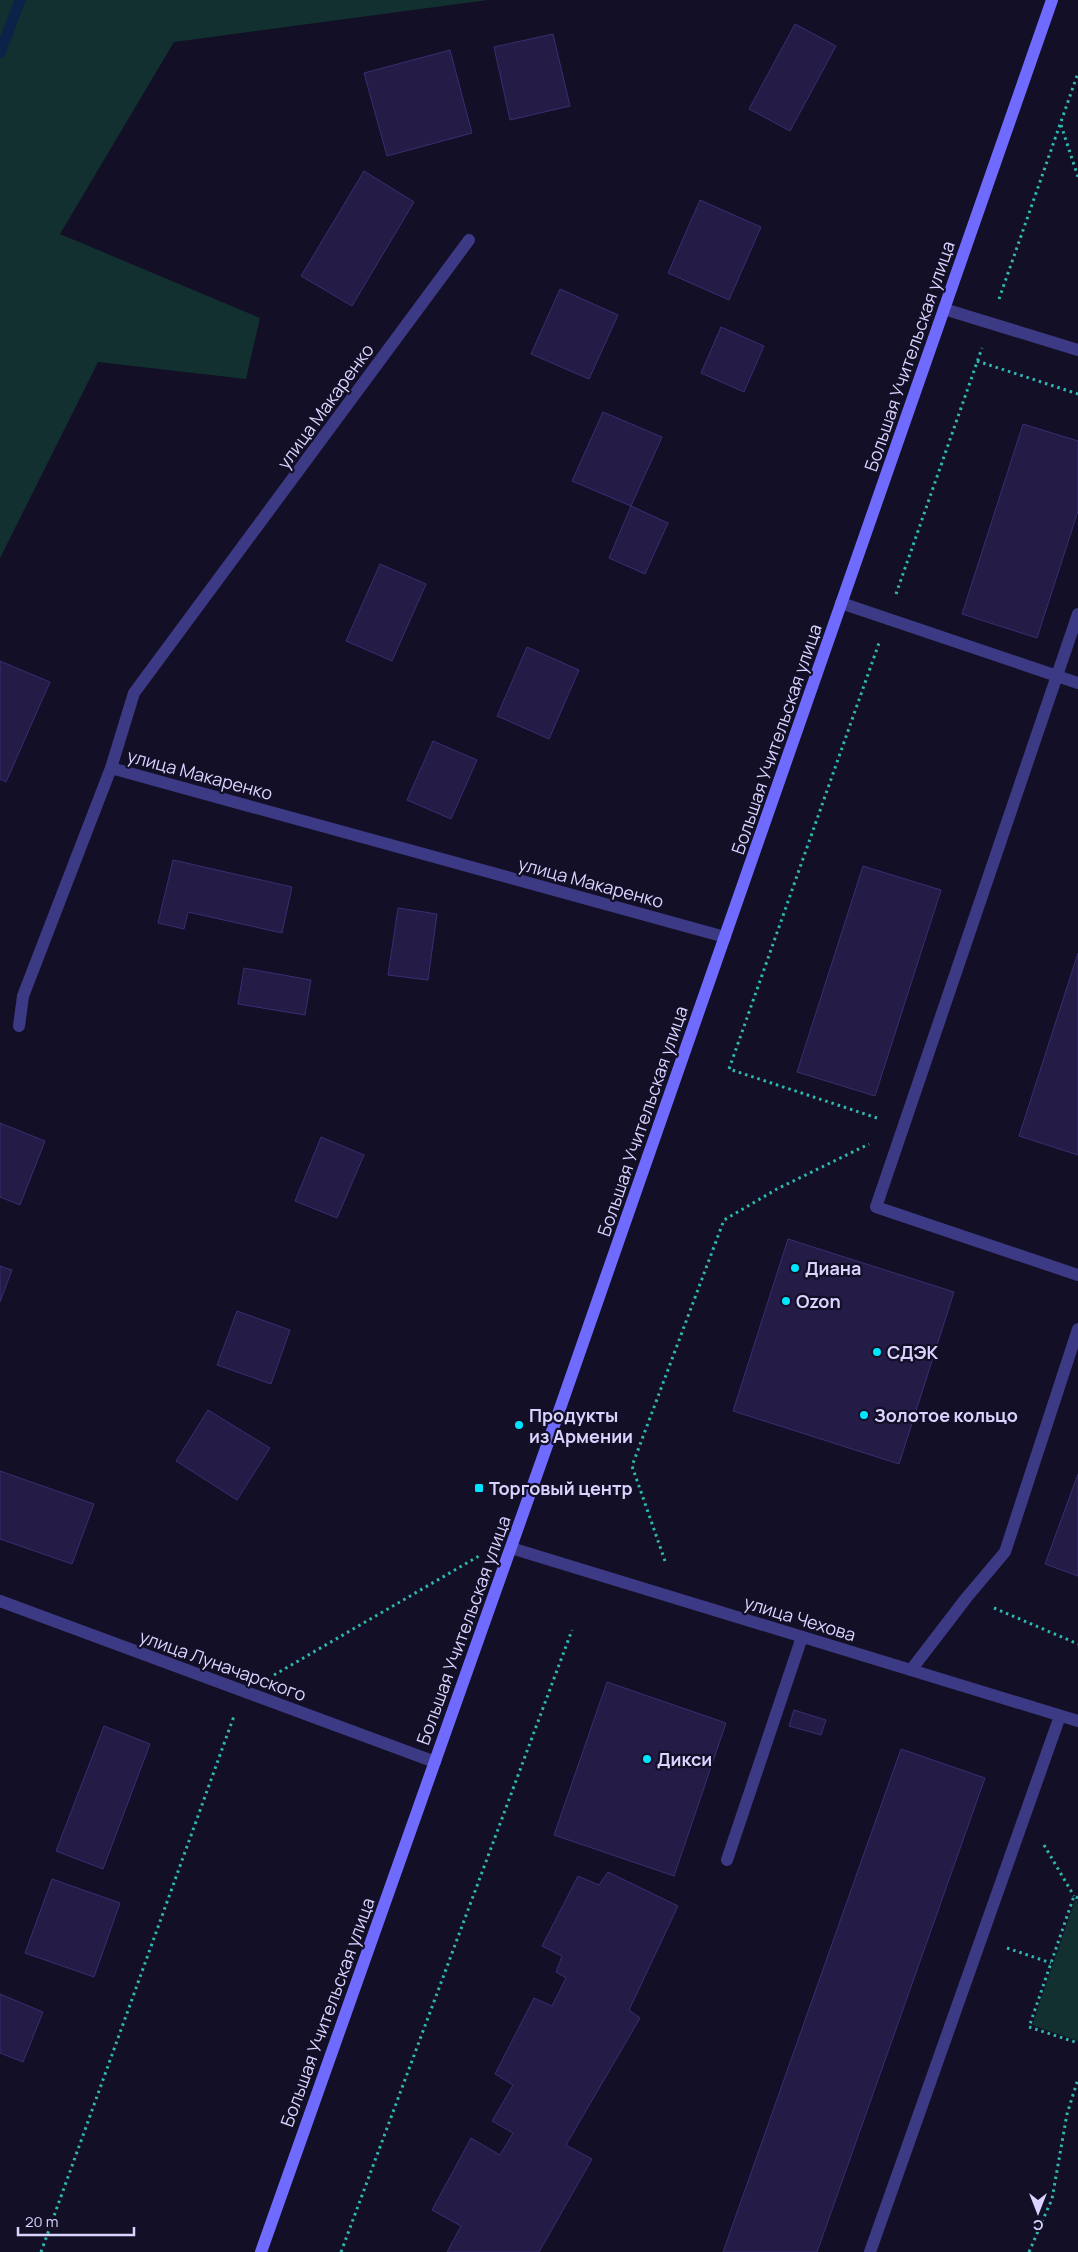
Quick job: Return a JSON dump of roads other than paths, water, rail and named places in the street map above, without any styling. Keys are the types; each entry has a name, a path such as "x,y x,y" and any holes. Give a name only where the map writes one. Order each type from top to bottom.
{"main road":[{"name":"Большая Учительская улица","path":"261,2252 511,1548 1052,0"}],"street":[{"name":"улица Макаренко","path":"469,240 134,693 111,768 725,937"},
{"path":"944,308 1078,350"},
{"path":"841,603 1078,683"},
{"path":"1078,614 876,1207 1078,1275"},
{"path":"19,1026 23,996 111,768"},
{"path":"911,1670 967,1597 1005,1552 1078,1329"},
{"name":"улица Чехова","path":"511,1548 1078,1720"},
{"name":"улица Луначарского","path":"0,1601 435,1762"},
{"path":"727,1860 802,1637"},
{"path":"870,2252 1060,1716"}],"waterway":[{"path":"0,53 20,0"}],"place":[{"name":"Диана","path":"795,1268"},
{"name":"Ozon","path":"786,1301"},
{"name":"СДЭК","path":"877,1352"},
{"name":"Золотое кольцо","path":"864,1415"},
{"name":"Продукты из Армении","path":"519,1425"},
{"name":"Торговый центр","path":"479,1488"},
{"name":"Дикси","path":"647,1759"}]}
